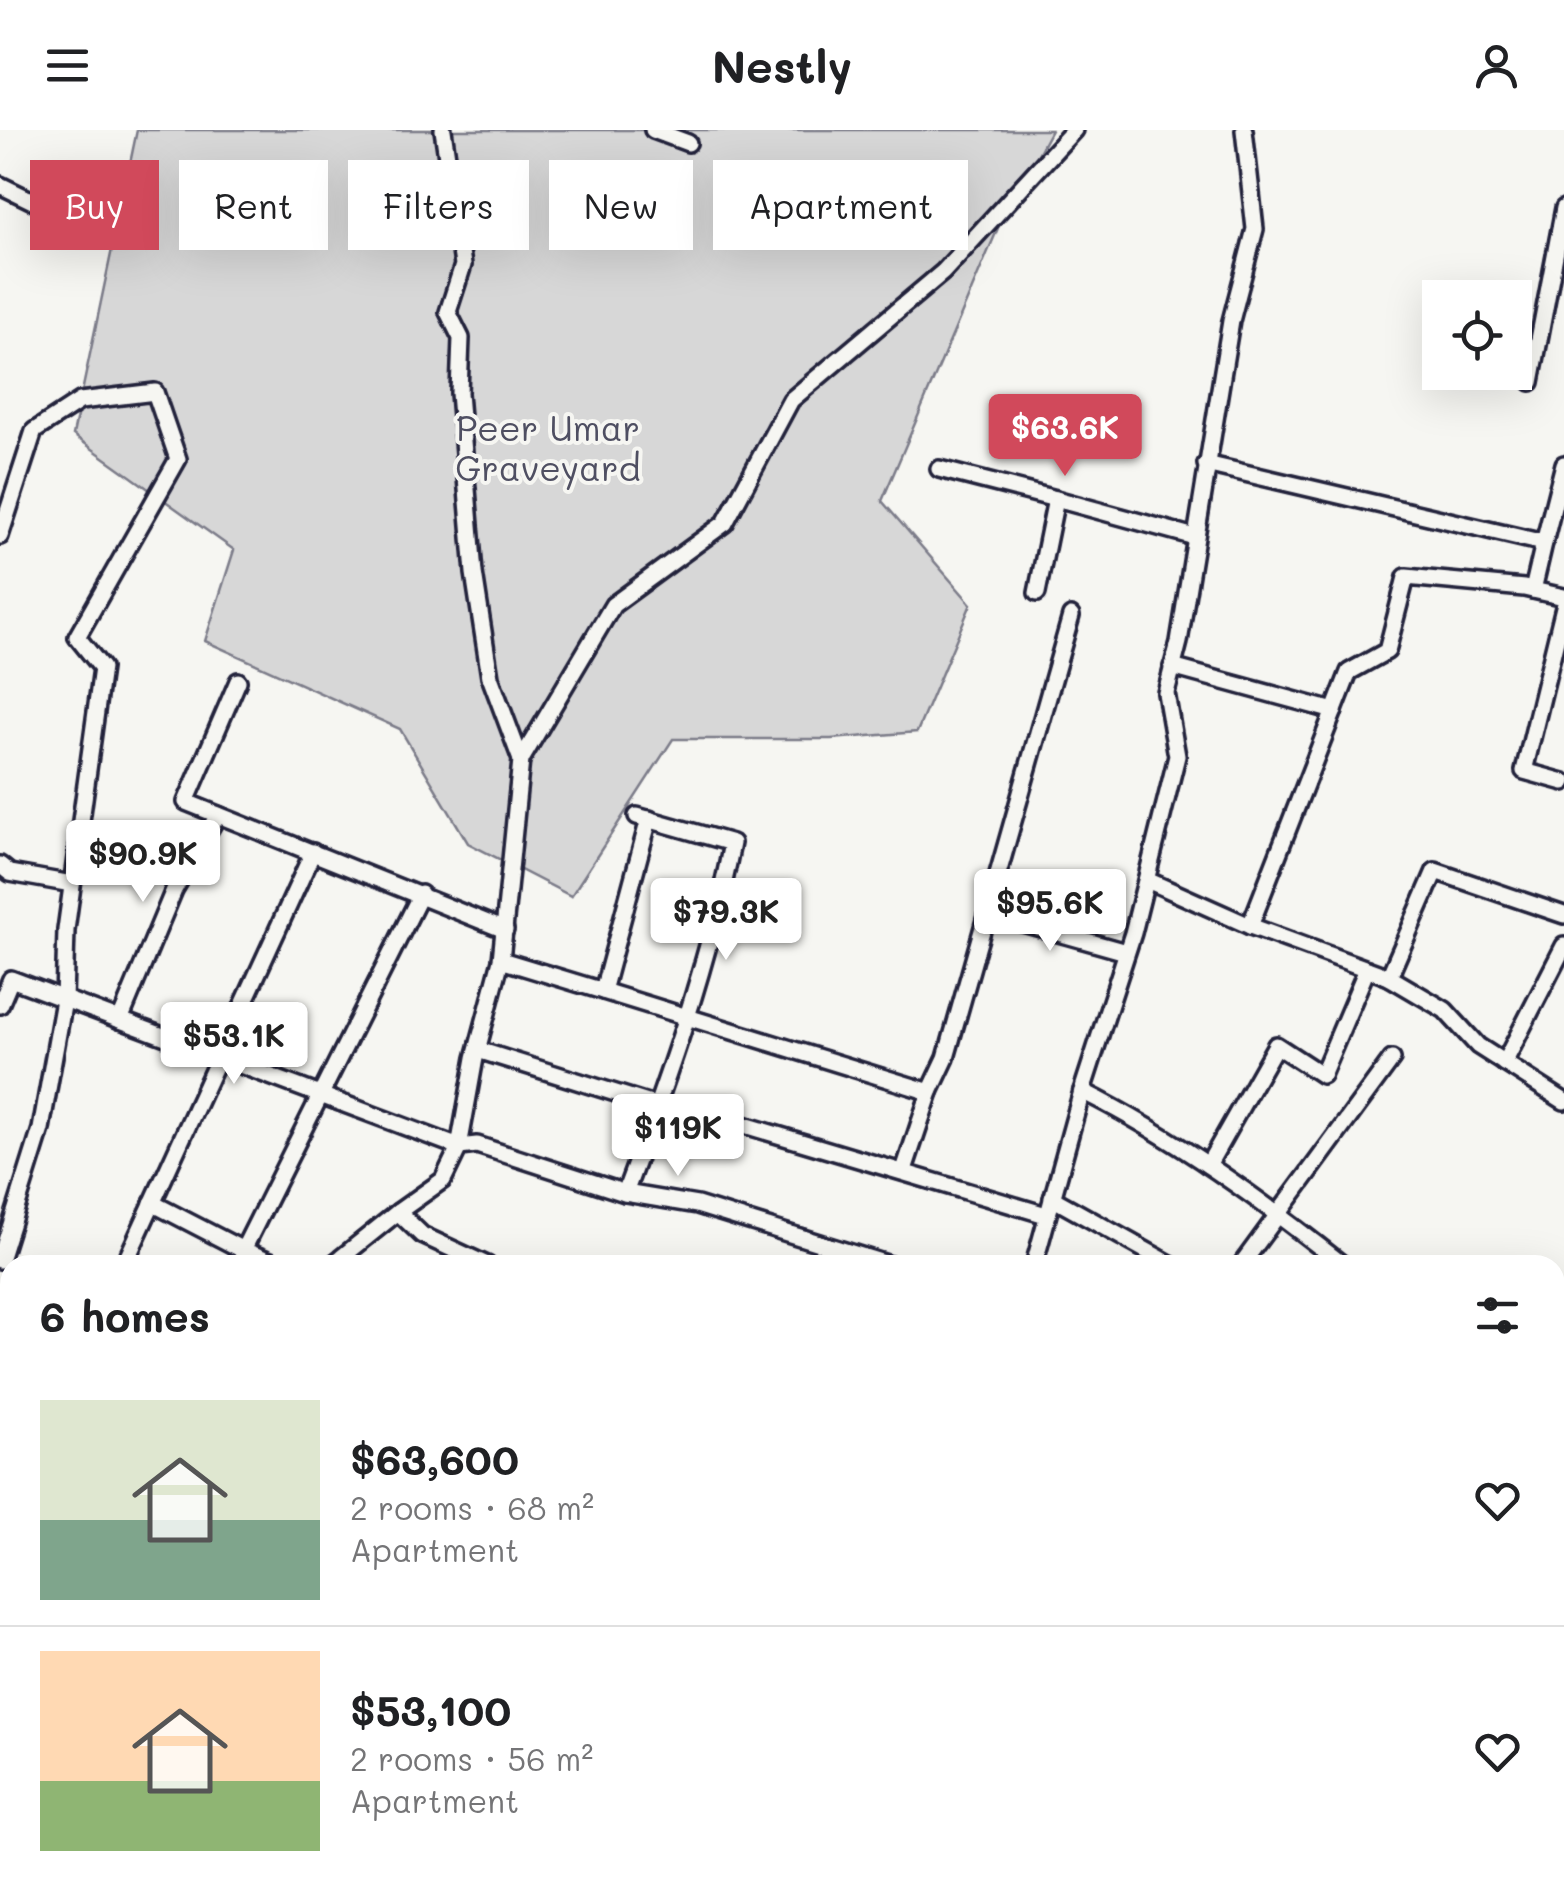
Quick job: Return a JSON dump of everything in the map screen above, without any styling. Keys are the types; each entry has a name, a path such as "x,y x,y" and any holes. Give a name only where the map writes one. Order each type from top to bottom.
{"street":[{"path":"443,130 462,265 448,312 462,338 459,393 474,572 490,677 521,760"},
{"path":"652,130 688,143"},
{"path":"344,1255 443,1180 459,1146 501,960 521,760 612,605 725,523 791,400 943,272 1074,130"},
{"path":"1036,1255 1147,880 1177,756 1166,693 1231,321 1255,230 1244,130"},
{"path":"0,186 30,200"},
{"path":"1532,377 1564,208"},
{"path":"0,536 34,432 80,401 155,392 178,459 78,637 102,668 66,930 64,1000 42,1129 2,1255"},
{"path":"1206,464 1544,543"},
{"path":"1533,590 1564,464"},
{"path":"939,470 1195,537"},
{"path":"1037,593 1056,499"},
{"path":"1250,926 1349,672 1387,651 1406,577 1533,590 1564,597"},
{"path":"1564,607 1524,771 1564,782"},
{"path":"904,1170 930,1092 946,1058 1071,616"},
{"path":"1172,667 1334,711"},
{"path":"238,681 186,802 505,930"},
{"path":"120,1020 174,890 218,815"},
{"path":"603,991 643,817 732,843 720,904 688,1017 626,1192"},
{"path":"129,1255 314,852"},
{"path":"0,866 10,872 72,884"},
{"path":"1389,977 1435,871 1564,915"},
{"path":"1147,880 1250,926 1389,977 1445,1010 1478,1046 1564,1101"},
{"path":"243,1250 421,894"},
{"path":"986,913 1126,952"},
{"path":"1504,1063 1564,946"},
{"path":"501,960 930,1092"},
{"path":"1208,1165 1276,1045 1322,1075 1367,969"},
{"path":"0,1005 5,977 459,1146 477,1145 626,1192 698,1205 858,1255"},
{"path":"478,1050 658,1106"},
{"path":"1249,1255 1392,1059"},
{"path":"1082,1091 1130,1115 1208,1165 1330,1255"},
{"path":"731,1121 1046,1215"},
{"path":"1052,1198 1154,1255"},
{"path":"152,1204 255,1255"},
{"path":"398,1212 422,1236 465,1255"}],"green space":[{"name":"Peer Umar Graveyard","path":"137,130 1051,130 998,228 882,501 971,604 917,732 831,739 673,739 571,896 468,843 400,729 205,641 234,550 73,435 112,250 159,250 159,160 131,160"}]}
